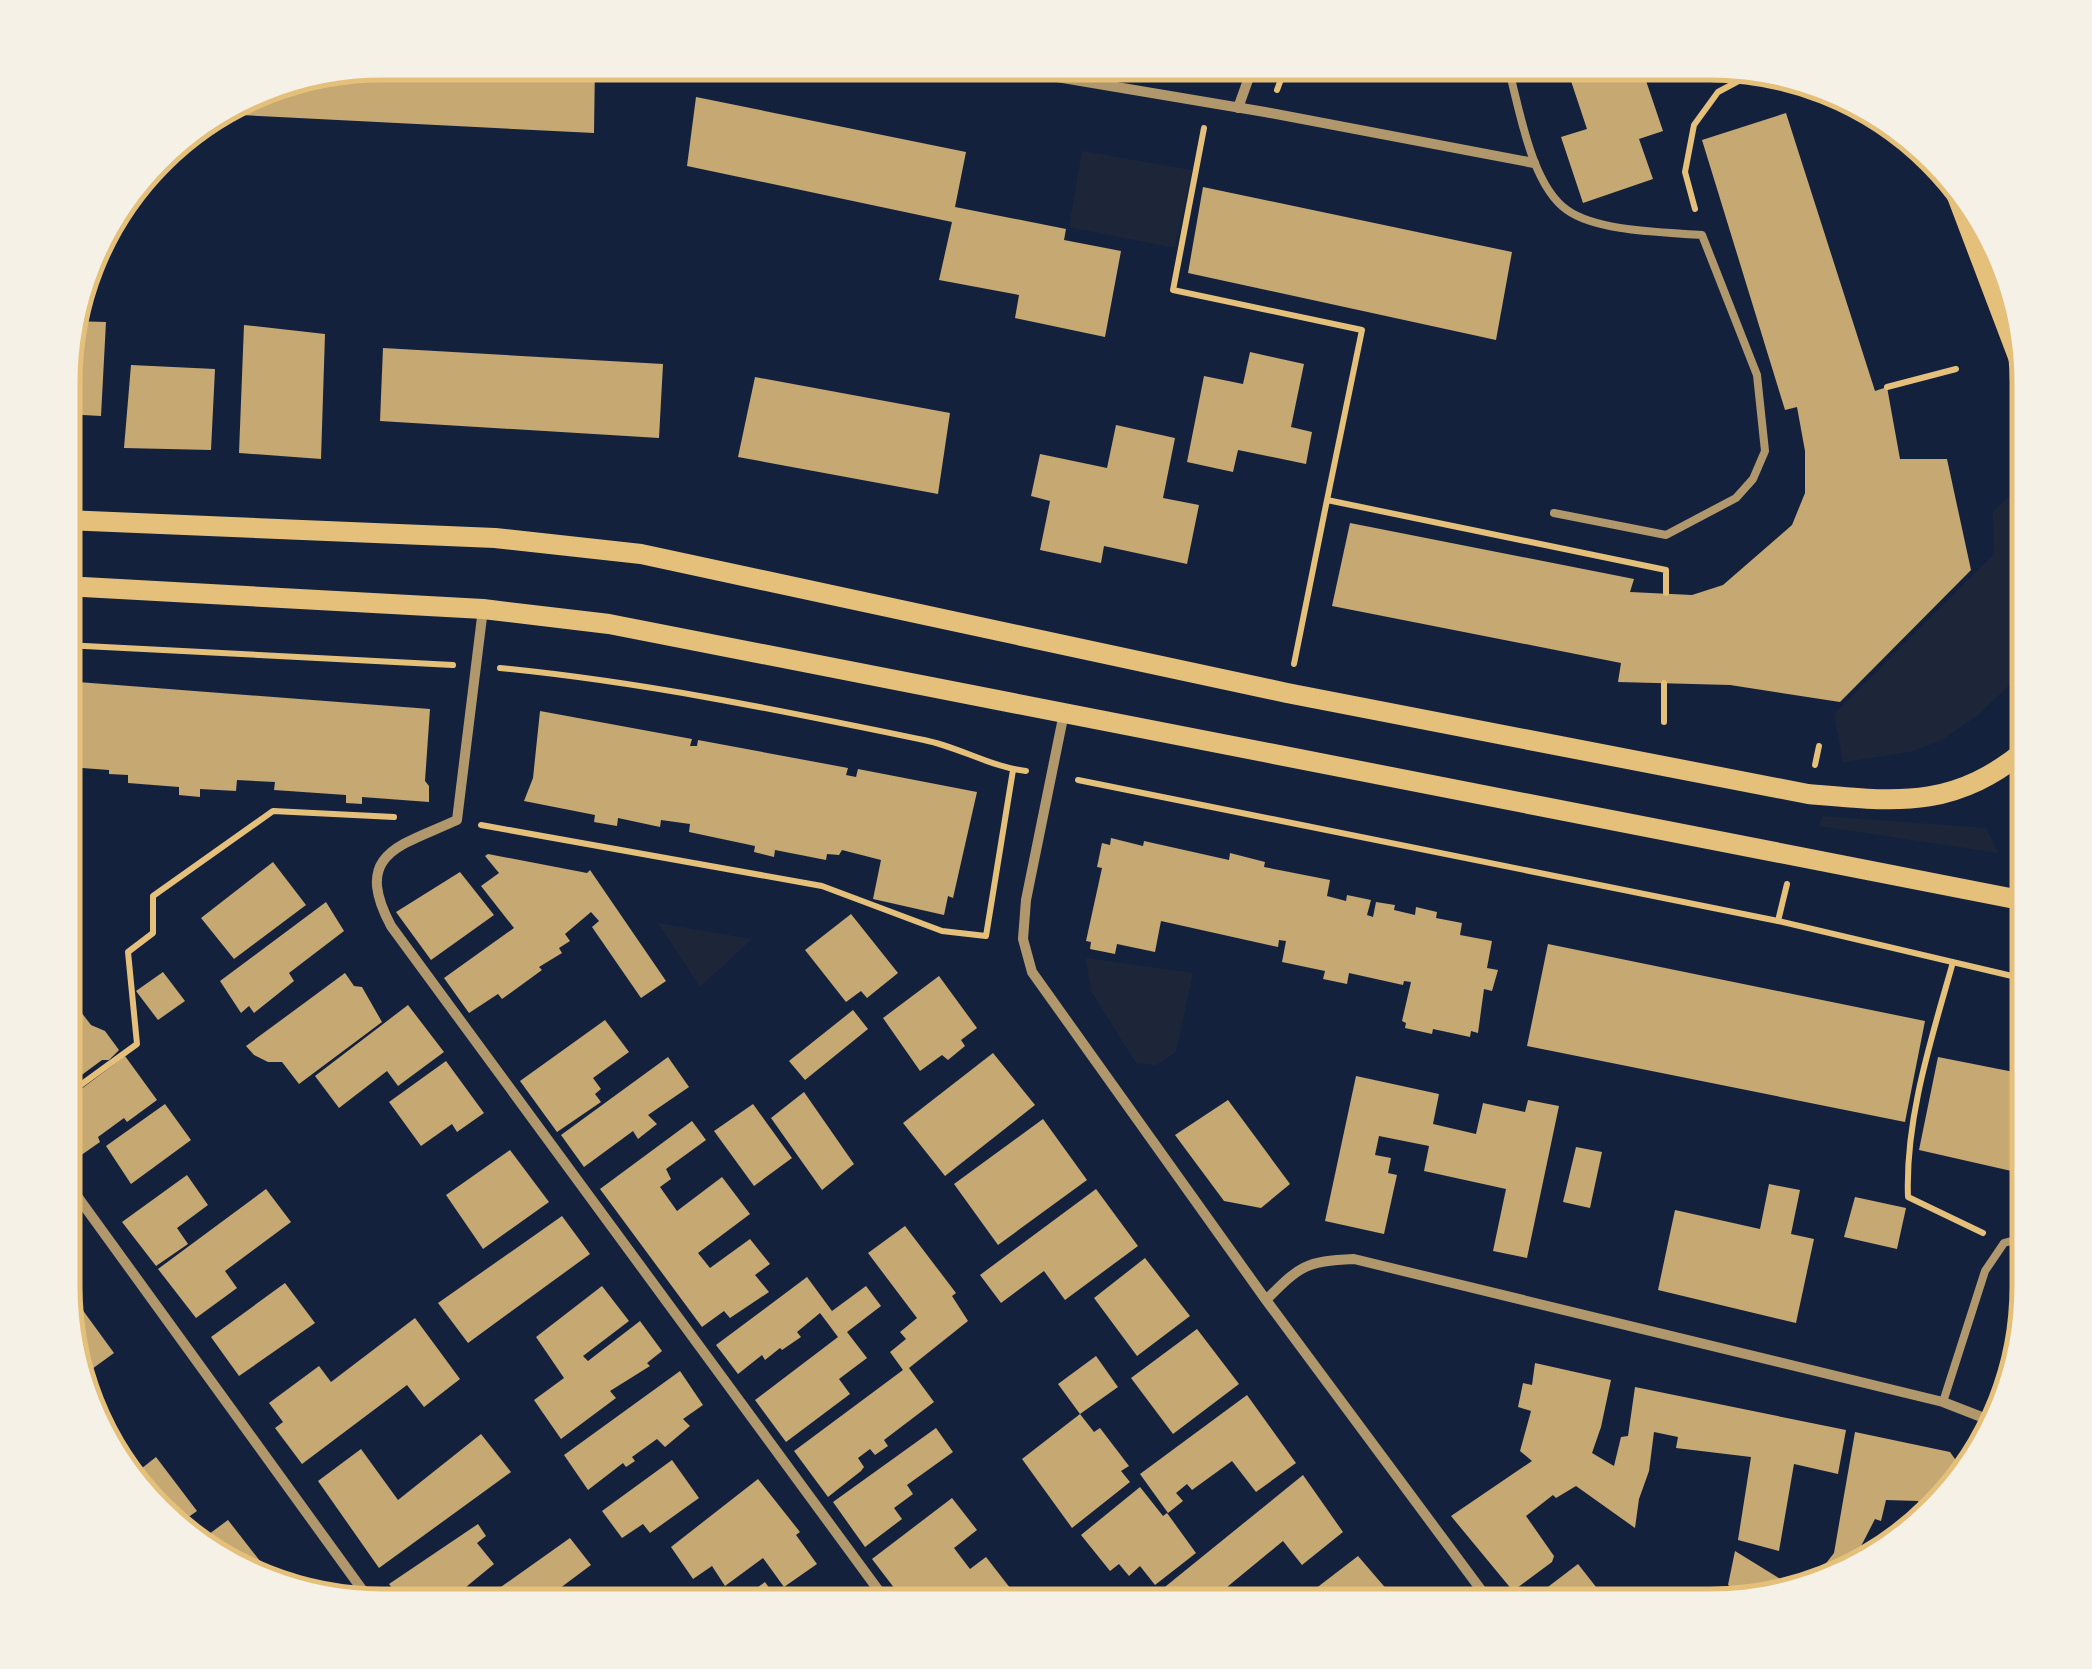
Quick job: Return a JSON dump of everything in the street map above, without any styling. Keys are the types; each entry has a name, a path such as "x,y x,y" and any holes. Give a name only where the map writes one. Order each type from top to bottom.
{"main road":[{"path":"1968,225 2005,322"},
{"path":"80,521 494,538 641,554 1287,693 1808,794 1876,801 1932,798 1966,788 2012,762"},
{"path":"80,587 483,609 610,624 2011,899"}],"street":[{"path":"1080,81 1534,163"},
{"path":"1238,108 1248,81"},
{"path":"483,609 457,820 396,848 383,860 375,889 391,926 483,1055 877,1588"},
{"path":"1064,712 1026,900 1023,938 1032,972 1266,1300 1480,1589"},
{"path":"81,1201 361,1588"},
{"path":"1266,1300 1295,1270 1319,1260 1354,1259 1943,1402 1982,1417"}],"lane":[{"path":"1512,81 1534,163 1551,194 1566,209 1584,218 1634,229 1702,234 1757,375 1765,451 1753,479 1736,498 1666,536 1554,513"},
{"path":"1943,1402 1985,1270 2004,1243 2011,1241"}],"path":[{"path":"1702,234 1686,172 1694,125 1718,92 1737,82"},
{"path":"1204,128 1173,290 1362,330 1287,693"},
{"path":"1887,387 1956,369"},
{"path":"1328,500 1666,570"},
{"path":"1666,536 1666,594"},
{"path":"1664,683 1664,722"},
{"path":"457,820 822,886 942,930 986,936 1013,770"},
{"path":"81,1085 136,1044 128,952 153,934 153,896 273,811 402,818"},
{"path":"1953,962 1906,1162 1908,1197 2004,1243"}],"shaded area":[{"path":"1082,151 1192,170 1175,248 1069,227"},
{"path":"2012,495 2012,683 1978,715 1942,740 1910,752 1843,762 1834,714 1994,554 1993,511"},
{"path":"1822,816 1986,828 1998,853 1819,826"},
{"path":"658,923 752,939 700,987"},
{"path":"1086,958 1193,973 1176,1052 1156,1065 1136,1063 1091,991"}],"building":[{"path":"362,81 595,81 594,133 241,115 285,96"},
{"path":"1571,81 1646,81 1663,131 1639,139 1653,179 1583,203 1561,137 1587,129"},
{"path":"696,97 966,152 955,207 1066,229 1064,240 1121,251 1105,337 1015,318 1019,295 939,280 952,222 687,166"},
{"path":"1786,113 1875,391 1887,387 1900,459 1947,459 1971,570 1840,702 1730,685 1618,682 1621,663 1332,606 1350,523 1634,579 1630,592 1692,595 1723,585 1792,525 1805,493 1805,451 1797,407 1785,410 1702,140"},
{"path":"1203,187 1512,252 1496,340 1188,273"},
{"path":"86,321 106,322 101,416 80,415"},
{"path":"244,325 325,334 321,459 239,453"},
{"path":"383,348 663,364 659,438 380,421"},
{"path":"1250,352 1304,364 1291,427 1312,432 1306,464 1238,450 1233,472 1187,462 1204,376 1243,384"},
{"path":"131,365 215,369 211,450 124,448"},
{"path":"755,377 950,413 938,494 738,457"},
{"path":"1116,425 1175,438 1163,498 1199,505 1187,564 1104,546 1101,563 1040,550 1050,501 1031,496 1040,454 1107,468"},
{"path":"80,682 430,709 425,781 429,802 362,797 362,804 346,803 346,795 274,790 275,782 237,780 236,791 200,789 200,797 179,795 179,787 128,783 128,775 109,774 109,770 80,768"},
{"path":"540,711 692,739 690,746 697,746 698,740 848,768 846,775 856,777 858,769 977,792 953,898 948,896 944,915 873,899 881,860 842,850 839,855 827,854 826,860 775,850 774,857 754,852 755,846 689,832 690,824 661,820 660,827 618,818 617,826 594,822 595,815 524,801 533,778"},
{"path":"1111,838 1143,846 1144,841 1229,860 1230,853 1265,862 1264,867 1330,880 1327,896 1346,901 1347,895 1371,900 1367,915 1373,917 1376,902 1395,905 1394,910 1415,915 1416,907 1437,912 1436,918 1462,923 1460,935 1492,941 1487,968 1498,970 1492,991 1484,989 1478,1033 1471,1031 1470,1037 1405,1028 1402,1021 1411,982 1404,981 1403,985 1349,973 1347,984 1323,979 1325,971 1282,962 1286,941 1279,940 1278,947 1161,921 1155,952 1117,944 1115,954 1090,949 1091,942 1086,941 1102,868 1097,867 1102,843 1110,845"},
{"path":"485,856 587,873 590,870 666,981 641,998 592,927 599,921 591,912 565,934 570,941 559,948 562,953 539,967 542,970 502,999 498,994 469,1013 444,978 514,928 481,886 499,873"},
{"path":"273,862 306,905 234,959 201,918"},
{"path":"460,872 494,915 431,960 396,912"},
{"path":"326,902 344,931 289,973 294,981 254,1013 249,1006 241,1013 220,981"},
{"path":"851,914 898,973 867,998 861,991 846,1002 805,950"},
{"path":"1548,944 1925,1021 1905,1122 1527,1046"},
{"path":"163,972 185,1001 158,1020 136,991"},
{"path":"345,973 354,986 362,987 382,1022 299,1084 282,1062 268,1062 246,1046"},
{"path":"939,976 977,1028 961,1040 965,1046 948,1060 942,1055 920,1071 883,1018"},
{"path":"408,1005 444,1052 398,1086 387,1071 339,1108 315,1076"},
{"path":"853,1010 868,1029 805,1080 789,1061"},
{"path":"81,1012 91,1025 105,1031 119,1050 109,1060 102,1060 81,1076"},
{"path":"605,1020 629,1052 593,1078 601,1089 595,1094 601,1102 557,1132 520,1081"},
{"path":"993,1053 1035,1105 945,1176 903,1123"},
{"path":"125,1056 157,1100 127,1122 124,1118 81,1155 81,1089"},
{"path":"668,1057 689,1087 648,1115 657,1124 638,1139 633,1131 584,1167 561,1135"},
{"path":"1938,1057 2011,1071 2011,1171 1919,1150"},
{"path":"446,1061 484,1113 457,1132 452,1124 421,1146 389,1102"},
{"path":"1356,1076 1439,1094 1433,1124 1476,1134 1483,1103 1525,1112 1528,1100 1559,1106 1527,1258 1493,1251 1506,1189 1424,1171 1429,1146 1379,1136 1375,1155 1391,1158 1388,1173 1397,1175 1384,1234 1325,1221"},
{"path":"804,1092 854,1164 822,1190 771,1118"},
{"path":"1228,1100 1290,1184 1261,1208 1224,1201 1175,1135"},
{"path":"165,1104 191,1140 131,1184 106,1146"},
{"path":"753,1104 792,1158 754,1186 714,1131"},
{"path":"1043,1119 1087,1180 998,1245 954,1184"},
{"path":"692,1121 706,1140 666,1169 671,1179 660,1187 677,1211 722,1177 750,1214 698,1253 710,1268 750,1239 770,1264 755,1275 769,1292 730,1318 724,1311 702,1327 600,1189"},
{"path":"1576,1147 1602,1152 1590,1208 1563,1202"},
{"path":"510,1150 549,1202 483,1249 446,1195"},
{"path":"187,1175 208,1205 177,1228 188,1244 156,1266 122,1222"},
{"path":"1769,1184 1800,1190 1791,1234 1814,1239 1796,1323 1658,1290 1675,1210 1760,1229"},
{"path":"266,1189 291,1222 225,1271 237,1288 196,1318 158,1269"},
{"path":"1096,1189 1138,1246 1065,1300 1044,1271 1001,1303 980,1275"},
{"path":"1855,1197 1906,1208 1897,1249 1844,1237"},
{"path":"562,1216 590,1254 468,1343 438,1303"},
{"path":"905,1226 956,1293 952,1296 968,1321 909,1368 934,1402 884,1440 888,1446 875,1455 870,1449 858,1458 864,1467 861,1471 828,1497 794,1451 903,1370 890,1352 906,1339 900,1332 917,1318 868,1253"},
{"path":"1145,1258 1190,1316 1137,1356 1094,1298"},
{"path":"807,1277 832,1311 866,1286 881,1306 847,1332 867,1358 839,1379 850,1394 786,1442 755,1400 838,1337 820,1313 797,1332 801,1337 765,1360 762,1355 738,1374 716,1345"},
{"path":"285,1283 315,1323 239,1376 211,1337"},
{"path":"602,1286 629,1321 583,1356 588,1361 640,1321 662,1351 647,1363 650,1366 610,1391 616,1398 561,1439 534,1400 564,1378 536,1337"},
{"path":"81,1308 114,1353 91,1369"},
{"path":"415,1318 460,1379 424,1407 407,1385 302,1464 275,1428 283,1422 269,1403 319,1366 331,1382"},
{"path":"1197,1329 1239,1384 1173,1434 1131,1378"},
{"path":"1096,1356 1118,1387 1080,1414 1058,1384"},
{"path":"1535,1363 1611,1380 1592,1453 1614,1466 1621,1437 1628,1436 1635,1387 1846,1430 1838,1474 1794,1464 1779,1551 1738,1540 1751,1457 1676,1448 1678,1437 1654,1432 1635,1528 1576,1486 1556,1498 1553,1495 1526,1516 1554,1556 1552,1562 1511,1589 1451,1516 1532,1461 1520,1451 1531,1411 1518,1407 1523,1383 1532,1385"},
{"path":"680,1371 703,1405 683,1419 690,1426 665,1447 657,1439 632,1457 635,1461 626,1467 623,1463 588,1490 564,1455"},
{"path":"1247,1395 1296,1463 1256,1492 1232,1461 1192,1490 1187,1484 1176,1493 1183,1501 1168,1513 1140,1474"},
{"path":"1080,1414 1094,1432 1100,1428 1129,1466 1121,1471 1130,1482 1072,1528 1022,1459"},
{"path":"936,1428 953,1452 907,1485 913,1494 894,1508 902,1519 865,1547 833,1502"},
{"path":"1855,1432 1950,1452 1956,1461 1924,1501 1920,1505 1918,1501 1886,1500 1881,1521 1875,1519 1860,1549 1824,1566 1834,1553"},
{"path":"481,1434 511,1472 379,1568 318,1481 361,1449 398,1500"},
{"path":"156,1457 197,1511 187,1518 141,1469"},
{"path":"672,1460 699,1498 650,1533 643,1524 622,1538 602,1511"},
{"path":"1303,1475 1343,1532 1302,1565 1283,1541 1225,1589 1163,1589"},
{"path":"758,1479 800,1532 796,1535 817,1564 784,1587 763,1558 725,1586 712,1566 693,1579 671,1547"},
{"path":"1140,1487 1163,1516 1167,1513 1196,1553 1155,1585 1140,1566 1129,1576 1119,1564 1110,1571 1081,1535"},
{"path":"952,1498 977,1530 954,1548 970,1569 986,1557 1010,1588 895,1588 872,1559"},
{"path":"228,1520 260,1561 231,1549 209,1534"},
{"path":"478,1524 486,1536 477,1543 494,1564 467,1588 392,1588 389,1584"},
{"path":"570,1538 591,1565 560,1588 499,1588"},
{"path":"1735,1551 1782,1580 1750,1586 1728,1585"},
{"path":"1358,1556 1386,1589 1315,1589"},
{"path":"1578,1564 1598,1589 1545,1589"}]}
